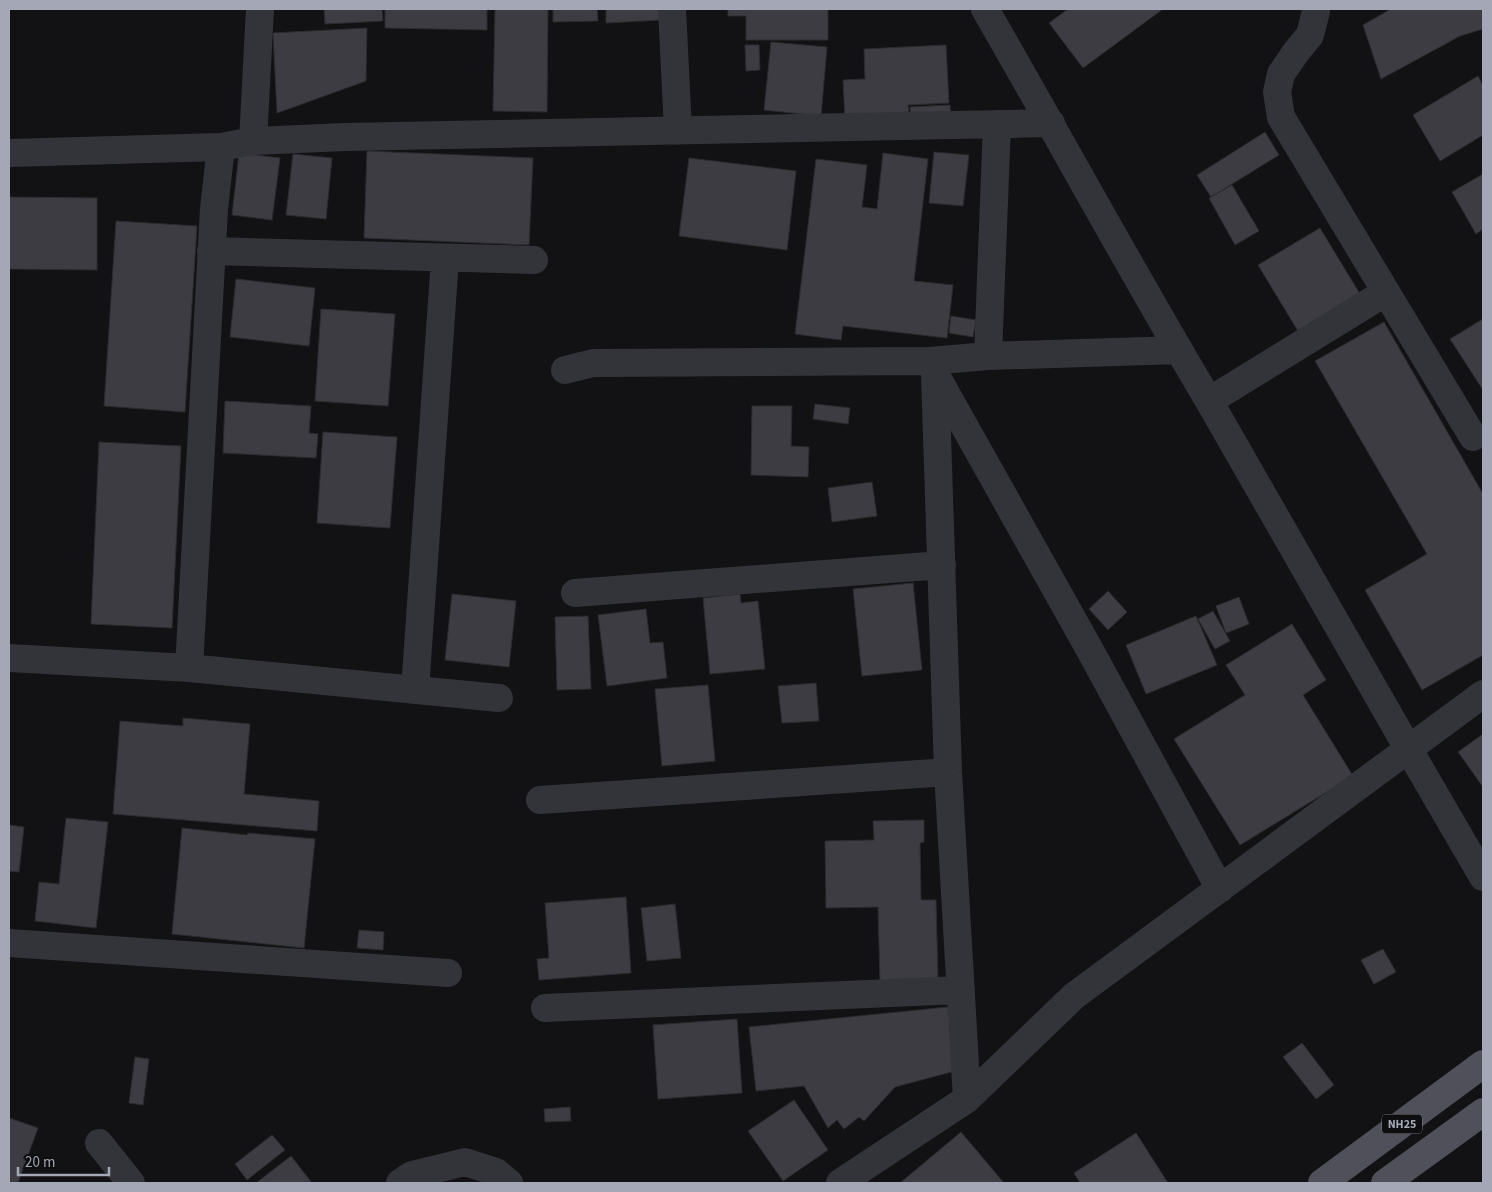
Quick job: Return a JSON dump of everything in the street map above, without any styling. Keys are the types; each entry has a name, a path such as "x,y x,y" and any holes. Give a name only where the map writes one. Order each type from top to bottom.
{"main road":[{"name":"NH25","path":"1322,1183 1483,1064"},
{"name":"NH25","path":"1385,1183 1483,1112"}],"street":[{"path":"253,141 260,9"},
{"path":"672,9 678,130"},
{"path":"985,9 1483,877"},
{"path":"1316,9 1310,35 1281,74 1276,92 1281,117 1386,292 1480,440"},
{"path":"9,153 222,147 253,141 355,136 1051,122"},
{"path":"988,356 997,124"},
{"path":"189,668 214,209 222,147"},
{"path":"212,251 534,260"},
{"path":"415,690 445,258"},
{"path":"1209,400 1386,292"},
{"path":"565,370 593,363 932,368 988,356 1179,350"},
{"path":"932,368 942,565 948,772 967,1100"},
{"path":"932,368 1091,652 1220,889"},
{"path":"575,593 942,565"},
{"path":"9,658 189,668 499,698"},
{"path":"840,1183 967,1100 1074,996 1483,694"},
{"path":"540,800 948,772"},
{"path":"9,943 448,974"},
{"path":"545,1008 961,990"},
{"path":"99,1142 131,1183"},
{"path":"400,1183 412,1175 465,1162 496,1172 509,1183"}],"building":[{"path":"324,9 382,9 383,21 325,24"},
{"path":"385,9 487,9 487,30 385,28"},
{"path":"495,9 548,9 547,112 493,111"},
{"path":"553,9 597,9 598,21 553,22"},
{"path":"606,9 660,9 661,20 606,23"},
{"path":"728,9 828,9 828,40 746,40 746,16 728,16"},
{"path":"1068,9 1163,9 1083,68 1049,23"},
{"path":"1391,9 1483,9 1483,29 1460,36 1381,79 1363,25"},
{"path":"367,28 366,81 277,113 273,33"},
{"path":"771,42 827,47 821,116 764,110"},
{"path":"745,45 759,45 760,70 746,71"},
{"path":"946,45 949,103 908,105 909,116 845,119 843,80 865,79 864,49"},
{"path":"1478,76 1483,86 1483,135 1440,161 1413,115"},
{"path":"950,105 951,119 911,121 910,107"},
{"path":"1265,132 1279,155 1211,197 1197,175"},
{"path":"367,151 533,158 529,245 364,238"},
{"path":"934,152 969,155 963,206 929,203"},
{"path":"239,153 280,158 272,220 232,215"},
{"path":"883,153 928,159 914,281 953,285 947,338 843,326 841,340 795,334 816,159 867,165 862,207 877,209"},
{"path":"293,154 332,158 326,219 286,215"},
{"path":"689,158 796,171 787,250 679,236"},
{"path":"1483,174 1483,229 1476,234 1452,192"},
{"path":"1232,185 1259,231 1235,245 1209,198"},
{"path":"9,197 97,198 97,270 9,269"},
{"path":"116,221 197,226 185,412 104,406"},
{"path":"1320,228 1363,299 1301,336 1258,265"},
{"path":"236,279 315,288 309,346 230,337"},
{"path":"321,309 395,314 388,406 315,401"},
{"path":"951,316 976,320 973,337 949,333"},
{"path":"1483,319 1483,390 1450,339"},
{"path":"1384,322 1483,494 1483,655 1422,690 1365,590 1427,554 1315,361"},
{"path":"225,401 311,406 309,433 318,434 316,458 223,453"},
{"path":"815,404 850,408 848,424 813,419"},
{"path":"752,406 792,406 791,446 809,447 808,477 751,475"},
{"path":"323,432 397,437 390,528 317,523"},
{"path":"99,442 181,446 172,628 91,624"},
{"path":"872,482 877,516 832,522 828,488"},
{"path":"913,583 922,670 862,676 853,589"},
{"path":"1108,591 1127,612 1108,630 1089,609"},
{"path":"452,594 516,601 509,667 445,660"},
{"path":"740,594 741,603 758,601 765,669 710,674 703,598"},
{"path":"1239,597 1249,624 1226,633 1216,606"},
{"path":"646,609 650,643 663,642 667,678 607,686 598,615"},
{"path":"1213,611 1230,641 1215,649 1198,619"},
{"path":"588,616 591,689 557,690 555,617"},
{"path":"1196,616 1217,665 1146,694 1126,645"},
{"path":"1292,624 1326,680 1303,695 1353,776 1240,845 1174,739 1245,695 1226,665"},
{"path":"816,683 819,721 782,723 778,686"},
{"path":"708,685 715,761 662,766 655,689"},
{"path":"183,718 250,724 244,794 319,801 317,831 113,814 120,721 183,726"},
{"path":"1483,734 1483,787 1458,752"},
{"path":"66,818 108,822 96,928 35,921 39,882 59,884"},
{"path":"924,820 924,842 920,843 921,900 936,900 938,982 880,983 878,907 826,908 825,841 874,840 873,821"},
{"path":"9,825 24,827 19,872 9,871"},
{"path":"182,828 247,835 248,833 315,839 304,948 172,934"},
{"path":"626,897 631,973 539,980 537,959 549,958 545,903"},
{"path":"675,904 681,958 647,961 641,908"},
{"path":"359,930 384,932 383,950 357,948"},
{"path":"1383,949 1396,972 1374,984 1361,960"},
{"path":"948,1007 955,1071 895,1087 864,1121 859,1117 844,1129 837,1120 828,1128 804,1086 756,1091 749,1027"},
{"path":"737,1019 742,1093 658,1099 653,1025"},
{"path":"1302,1043 1334,1085 1316,1099 1283,1057"},
{"path":"135,1057 149,1059 143,1105 129,1103"},
{"path":"794,1100 828,1150 783,1181 748,1131"},
{"path":"570,1107 571,1121 545,1122 544,1109"},
{"path":"9,1118 38,1128 18,1183 9,1183"},
{"path":"961,1132 1004,1183 900,1183"},
{"path":"1136,1133 1168,1183 1080,1183 1074,1173"},
{"path":"272,1135 285,1150 247,1180 235,1164"},
{"path":"291,1156 312,1183 256,1183"}]}
